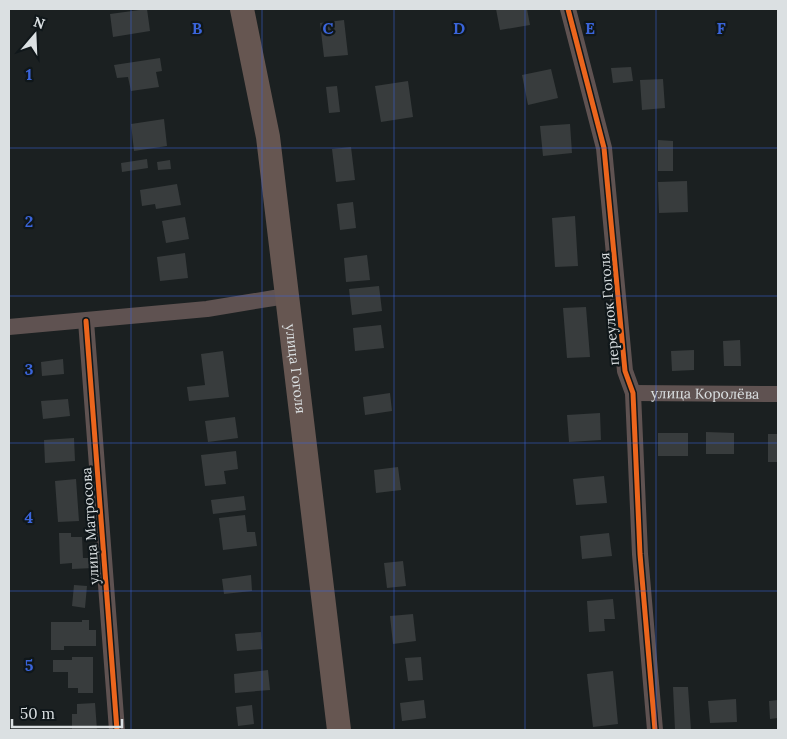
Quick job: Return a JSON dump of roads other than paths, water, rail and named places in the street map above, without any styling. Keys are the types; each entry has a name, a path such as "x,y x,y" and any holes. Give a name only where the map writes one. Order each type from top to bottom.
{"main road":[{"name":"улица Гоголя","path":"242,9 268,136 339,730"}],"street":[{"name":"переулок Гоголя","path":"568,9 604,148 625,371 633,393 640,554 656,730"},
{"path":"9,327 207,309 286,296"},
{"name":"улица Матросова","path":"86,320 117,730"},
{"name":"улица Королёва","path":"633,393 778,394"}]}
